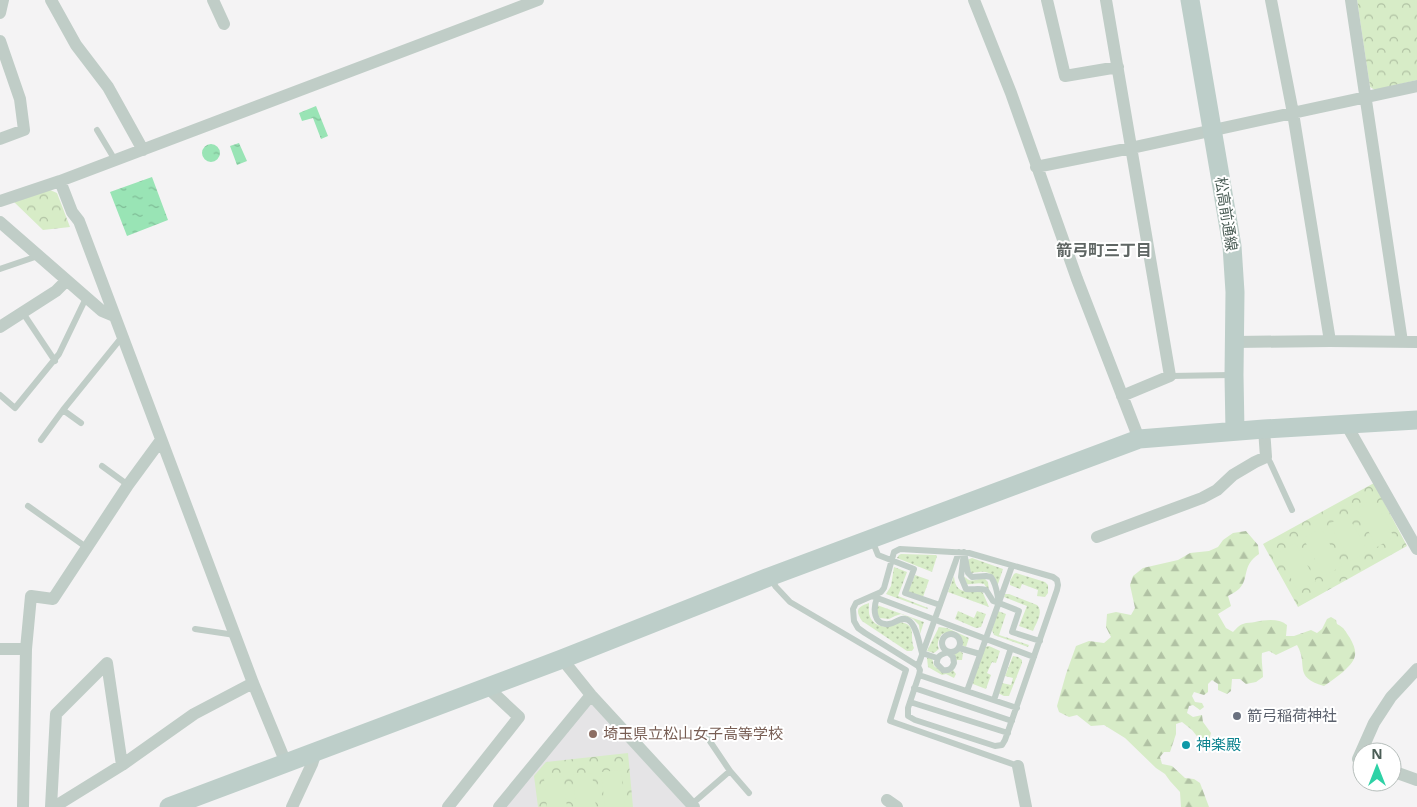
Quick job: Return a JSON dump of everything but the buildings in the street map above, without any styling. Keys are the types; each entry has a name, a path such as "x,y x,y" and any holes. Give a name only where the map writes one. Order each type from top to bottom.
{"street":[{"path":"0,13 3,0"},
{"path":"51,0 76,45 108,87 143,150"},
{"path":"213,0 224,24"},
{"path":"0,201 143,150 538,0"},
{"path":"974,0 1011,93 1077,279 1140,439"},
{"path":"1047,0 1065,76 1118,66"},
{"path":"1106,0 1170,376 1122,396"},
{"name":"松高前通線","path":"1190,0 1232,246 1235,292 1235,431"},
{"path":"1271,0 1293,113 1330,341"},
{"path":"1351,0 1402,342"},
{"path":"0,139 24,130 20,99 1,46"},
{"path":"1036,167 1213,131 1417,86"},
{"path":"60,181 72,212 79,221 253,682 286,763"},
{"path":"0,222 86,298 102,311 114,316"},
{"path":"0,327 56,290 66,281"},
{"path":"1235,342 1417,342"},
{"path":"169,807 562,659 769,577 1140,439 1417,420"},
{"path":"1346,424 1417,549"},
{"path":"1097,537 1202,498 1217,490 1233,475 1266,458 1264,429"},
{"path":"23,807 26,649 30,596 53,599 128,485 161,440"},
{"path":"0,649 26,649"},
{"path":"562,659 591,695 693,806"},
{"path":"122,765 107,663 56,714 53,807 75,802 122,765 194,714 253,682"},
{"path":"1366,742 1374,723 1391,697 1417,669"},
{"path":"448,807 519,717 487,687"},
{"path":"499,807 591,695"},
{"path":"292,807 316,752"},
{"path":"1018,766 1026,807"},
{"path":"1402,775 1417,780"}],"lane":[{"path":"96,130 115,160"},
{"path":"0,268 38,256"},
{"path":"0,395 15,408 59,354 86,298"},
{"path":"23,313 54,361"},
{"path":"41,440 122,337"},
{"path":"1170,376 1234,375"},
{"path":"63,410 81,423"},
{"path":"1266,458 1270,462 1292,510"},
{"path":"102,466 128,485"},
{"path":"28,506 86,547"},
{"path":"872,538 878,555 914,570 905,593 940,605"},
{"path":"918,666 858,628 853,615 856,603 874,597 884,588 894,552 900,549 961,552 969,553 1053,577 1057,580 1057,590 1040,641 1008,733 1002,744 995,746 911,718 907,712 919,675 920,670 918,666 922,653 961,552"},
{"path":"961,552 961,577 966,588 986,590 993,601 1020,611 1012,632 1040,641"},
{"path":"961,552 968,573 972,577 991,577 995,582 999,603"},
{"path":"967,691 1012,566"},
{"path":"769,577 790,602 906,670 890,721 1018,766"},
{"path":"874,597 1034,657"},
{"path":"874,597 873,611 876,618 882,623 889,624 903,619 909,620 916,630 922,653"},
{"path":"195,629 235,634"},
{"path":"937,658 937,664 940,669 949,670 951,668 954,663 952,657 948,652 942,645 947,635 956,636 960,641 959,648 954,652 948,652 942,654 937,658"},
{"path":"959,648 980,654"},
{"path":"994,700 1011,648"},
{"path":"922,653 937,658"},
{"path":"919,675 1016,708"},
{"path":"914,688 1012,721"},
{"path":"910,702 1008,733"},
{"path":"703,731 730,771 749,793"},
{"path":"693,806 730,771"}],"shaded area":[{"name":"埼玉県立松山女子高等学校","path":"591,703 686,807 505,807"}],"green space":[{"path":"1357,0 1417,0 1417,80 1375,90 1370,87"},
{"path":"50,190 57,193 70,227 43,230 14,202"},
{"path":"1374,483 1407,546 1298,607 1263,544"},
{"path":"1373,499 1394,537 1377,547 1356,509"},
{"path":"1347,514 1368,551 1351,561 1329,524"},
{"path":"1321,528 1342,566 1324,576 1303,538"},
{"path":"1246,531 1258,545 1259,554 1250,563 1242,585 1228,596 1231,606 1218,614 1226,628 1233,632 1244,623 1276,620 1287,625 1286,636 1294,636 1311,630 1317,633 1322,629 1327,619 1331,617 1336,620 1337,624 1343,628 1350,638 1355,648 1355,656 1351,664 1343,672 1324,686 1308,679 1303,670 1302,659 1297,645 1276,655 1269,651 1262,653 1263,677 1256,682 1246,684 1240,679 1232,679 1231,691 1227,694 1218,690 1218,684 1212,680 1208,684 1208,692 1204,695 1194,692 1192,696 1195,702 1202,703 1204,707 1200,710 1193,705 1189,706 1187,713 1193,717 1202,715 1203,722 1211,733 1209,740 1200,740 1182,722 1176,724 1176,734 1170,752 1164,752 1160,757 1162,764 1172,766 1185,778 1194,779 1200,783 1209,807 1181,807 1180,792 1165,774 1156,768 1125,738 1104,725 1091,726 1077,715 1069,717 1059,712 1057,706 1076,646 1089,641 1104,643 1111,637 1106,627 1107,614 1116,612 1131,615 1135,608 1130,585 1133,576 1143,568 1178,560 1190,553 1209,551 1218,547 1223,540 1233,533"},
{"path":"1295,543 1316,581 1298,591 1277,553"},
{"path":"901,554 937,556 932,572 897,558"},
{"path":"972,558 1003,569 997,587 993,577 988,572 971,573 967,560"},
{"path":"894,567 907,572 898,596 927,609 886,594 891,586"},
{"path":"1016,573 1045,582 1048,585 1048,593 1045,597 1037,596 1038,590 1022,584 1020,589 1010,585 1010,581"},
{"path":"962,574 970,580 984,578 988,582 989,591 984,584 966,584"},
{"path":"915,575 929,580 923,597 908,592"},
{"path":"954,576 959,589 966,591 980,590 989,607 948,592"},
{"path":"1005,594 1037,605 1040,614 1033,631 1019,626 1027,606 1004,597"},
{"path":"869,603 870,617 877,625 888,626 899,622 909,625 912,631 914,648 912,651 907,651 862,621 858,614 858,609"},
{"path":"877,605 924,622 920,634 919,625 913,619 901,614 889,619 880,618 876,613"},
{"path":"958,611 974,618 977,611 986,614 981,627 976,628 955,619"},
{"path":"998,611 1006,614 999,635 1029,645 1028,647 994,635 992,630"},
{"path":"939,627 947,628 969,638 966,647 961,645 960,637 949,632 942,634 939,639 939,649 934,653 927,651"},
{"path":"989,646 1000,651 996,663 992,662 987,673 991,675 986,689 973,684 973,679 985,647"},
{"path":"957,650 963,653 962,660 957,660 953,670 956,674 954,678 946,674 942,675 928,667 927,658 932,658 934,666 940,670 948,670 954,663 954,654"},
{"path":"1013,656 1022,660 1022,663 1009,696 1004,696 998,693 1002,683 1011,685 1013,678 1005,676"},
{"path":"628,753 633,807 538,807 534,776 546,762"},
{"path":"621,770 625,807 605,807 601,772"},
{"path":"592,773 596,807 576,807 573,775"},
{"path":"563,776 567,807 547,807 544,779"}],"water":[{"path":"316,106 328,136 321,139 313,118 302,121 299,113"},
{"path":"239,143 247,161 237,165 230,146"},
{"path":"211,144 217,147 220,153 217,159 211,162 205,159 202,153 205,147"},
{"path":"152,177 168,220 127,236 110,192"}],"place":[{"name":"箭弓稲荷神社","path":"1237,716"},
{"name":"埼玉県立松山女子高等学校","path":"593,734"},
{"name":"神楽殿","path":"1186,745"}],"district":[{"name":"箭弓町三丁目","path":"1104,250"}]}
